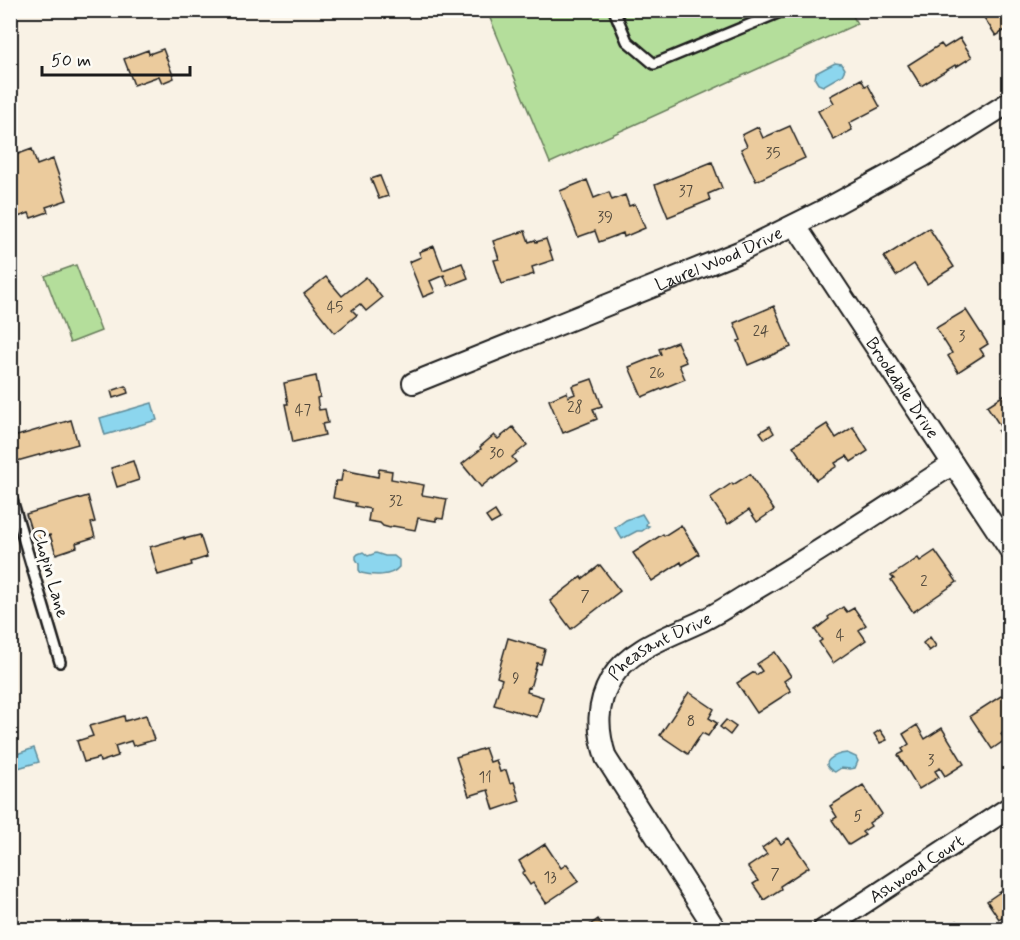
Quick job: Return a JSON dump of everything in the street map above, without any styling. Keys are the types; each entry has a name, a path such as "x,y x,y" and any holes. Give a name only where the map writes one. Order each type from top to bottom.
{"street":[{"name":"Laurel Wood Drive","path":"413,383 728,256 795,225 922,157 1010,102"},
{"name":"Brookdale Drive","path":"795,225 1010,550"},
{"name":"Pheasant Drive","path":"717,930 606,758 599,720 603,697 612,678 626,662 643,650 705,619 763,585 953,464"},
{"name":"Ashwood Court","path":"823,930 1010,807"}],"lane":[{"path":"614,10 627,41 654,64 785,10"},
{"name":"Chopin Lane","path":"10,493 60,662"}],"green space":[{"path":"850,10 857,24 550,163 487,11"},
{"path":"76,265 101,331 70,343 45,276"}],"water":[{"path":"835,63 842,64 845,69 842,75 823,86 818,84 815,79 816,73"},
{"path":"152,403 157,420 105,435 100,418"},
{"path":"642,514 647,522 646,525 649,526 622,539 615,528 626,520"},
{"path":"363,552 368,556 376,553 394,556 399,560 399,567 387,574 361,573 356,556"},
{"path":"34,748 39,762 11,770 11,756"},
{"path":"847,753 856,757 858,761 855,768 841,768 835,772 830,769 827,765 829,760"}],"building":[{"path":"1010,10 1010,27 996,36 983,16 987,14 985,11"},
{"path":"960,38 972,57 921,86 908,65 941,44 944,48"},
{"path":"163,49 174,78 162,83 159,76 134,85 124,59 148,50 149,54"},
{"path":"861,79 865,86 868,85 880,107 849,123 852,130 834,140 818,111 834,103 830,96"},
{"path":"790,126 805,158 756,181 741,149 747,146 742,135 758,127 763,138"},
{"path":"32,149 37,165 53,159 67,200 46,207 48,212 31,218 29,213 10,220 10,157"},
{"path":"712,162 722,188 708,194 710,200 668,217 655,185"},
{"path":"380,176 388,196 379,199 371,179"},
{"path":"587,180 594,198 609,192 612,200 625,195 629,206 635,204 645,228 624,237 623,233 599,242 595,231 578,237 560,191"},
{"path":"929,228 954,267 927,284 914,264 896,276 884,257"},
{"path":"525,231 529,242 546,239 553,260 532,267 534,274 502,284 494,260 499,259 493,241"},
{"path":"434,246 443,270 462,263 468,278 448,286 444,275 430,281 435,292 423,297 409,262 421,257 419,252"},
{"path":"326,277 342,296 366,277 382,298 366,311 360,304 352,310 357,315 335,333 304,294"},
{"path":"774,306 791,347 748,365 738,341 741,340 734,323"},
{"path":"966,310 988,344 980,349 984,355 958,372 948,356 952,353 936,328"},
{"path":"677,342 686,362 679,365 685,379 642,397 629,367 661,354 659,349"},
{"path":"316,376 320,397 317,398 319,410 325,409 328,423 322,424 325,435 293,442 285,404 288,404 284,383"},
{"path":"592,379 602,406 593,409 597,419 563,433 549,400 567,392 568,397 575,394 572,386"},
{"path":"126,386 128,393 113,398 111,391"},
{"path":"1010,391 1010,446 1008,447 998,431 1002,429 987,406"},
{"path":"71,420 78,444 10,463 10,438"},
{"path":"827,424 836,438 853,427 868,451 851,462 847,456 835,463 837,466 816,480 793,446"},
{"path":"770,426 774,433 765,439 760,432"},
{"path":"513,427 527,445 512,457 516,462 481,487 462,464 494,435 498,439"},
{"path":"133,461 139,480 117,487 111,468"},
{"path":"379,469 392,471 391,479 424,485 422,495 447,499 443,519 436,518 436,521 418,518 415,530 393,526 390,528 368,521 370,509 333,498 336,481 341,481 343,470 378,477"},
{"path":"750,474 774,510 757,522 749,510 728,524 710,498"},
{"path":"88,496 95,522 91,523 95,537 76,543 77,547 56,554 50,535 34,540 26,514"},
{"path":"495,511 500,519 491,524 486,517"},
{"path":"681,525 699,554 682,565 681,562 652,581 633,553"},
{"path":"200,535 207,557 191,562 192,565 158,575 150,547"},
{"path":"935,551 957,582 913,612 891,580 894,579 891,576 918,558 920,561"},
{"path":"600,565 620,591 571,629 550,601"},
{"path":"843,607 847,612 854,608 866,625 859,630 866,640 833,663 819,642 822,640 815,630"},
{"path":"930,637 936,646 929,651 923,643"},
{"path":"508,638 545,649 541,664 537,663 527,692 543,697 537,717 494,705 502,679 497,677"},
{"path":"775,652 791,676 784,681 791,691 757,713 737,683 754,672 756,675 762,671 757,664"},
{"path":"689,692 714,709 709,718 717,723 708,736 702,733 688,754 660,735"},
{"path":"1004,694 1010,702 1010,728 1001,734 1005,740 992,749 970,716"},
{"path":"146,715 154,740 133,746 131,741 115,746 118,756 100,762 99,758 84,762 77,741 93,736 89,726 124,716 125,721"},
{"path":"726,720 736,727 730,735 720,727"},
{"path":"917,725 925,739 942,728 964,764 945,776 940,768 935,771 939,777 919,789 898,755 904,752 902,749 909,744 903,734"},
{"path":"880,730 887,740 880,743 874,734"},
{"path":"485,748 490,762 496,760 500,772 506,770 510,783 514,782 520,801 494,810 488,790 469,796 456,757"},
{"path":"863,785 882,814 869,823 871,826 862,832 865,835 849,845 832,820 837,817 830,806"},
{"path":"776,838 781,844 789,838 809,867 780,886 781,889 764,900 753,884 758,881 748,867 767,854 762,848"},
{"path":"545,844 561,868 567,864 579,881 546,903 533,883 530,885 522,873 525,871 519,861"},
{"path":"1010,882 1010,912 999,919 987,901"},
{"path":"598,919 605,930 583,930"},
{"path":"957,921 963,930 946,930"}]}
